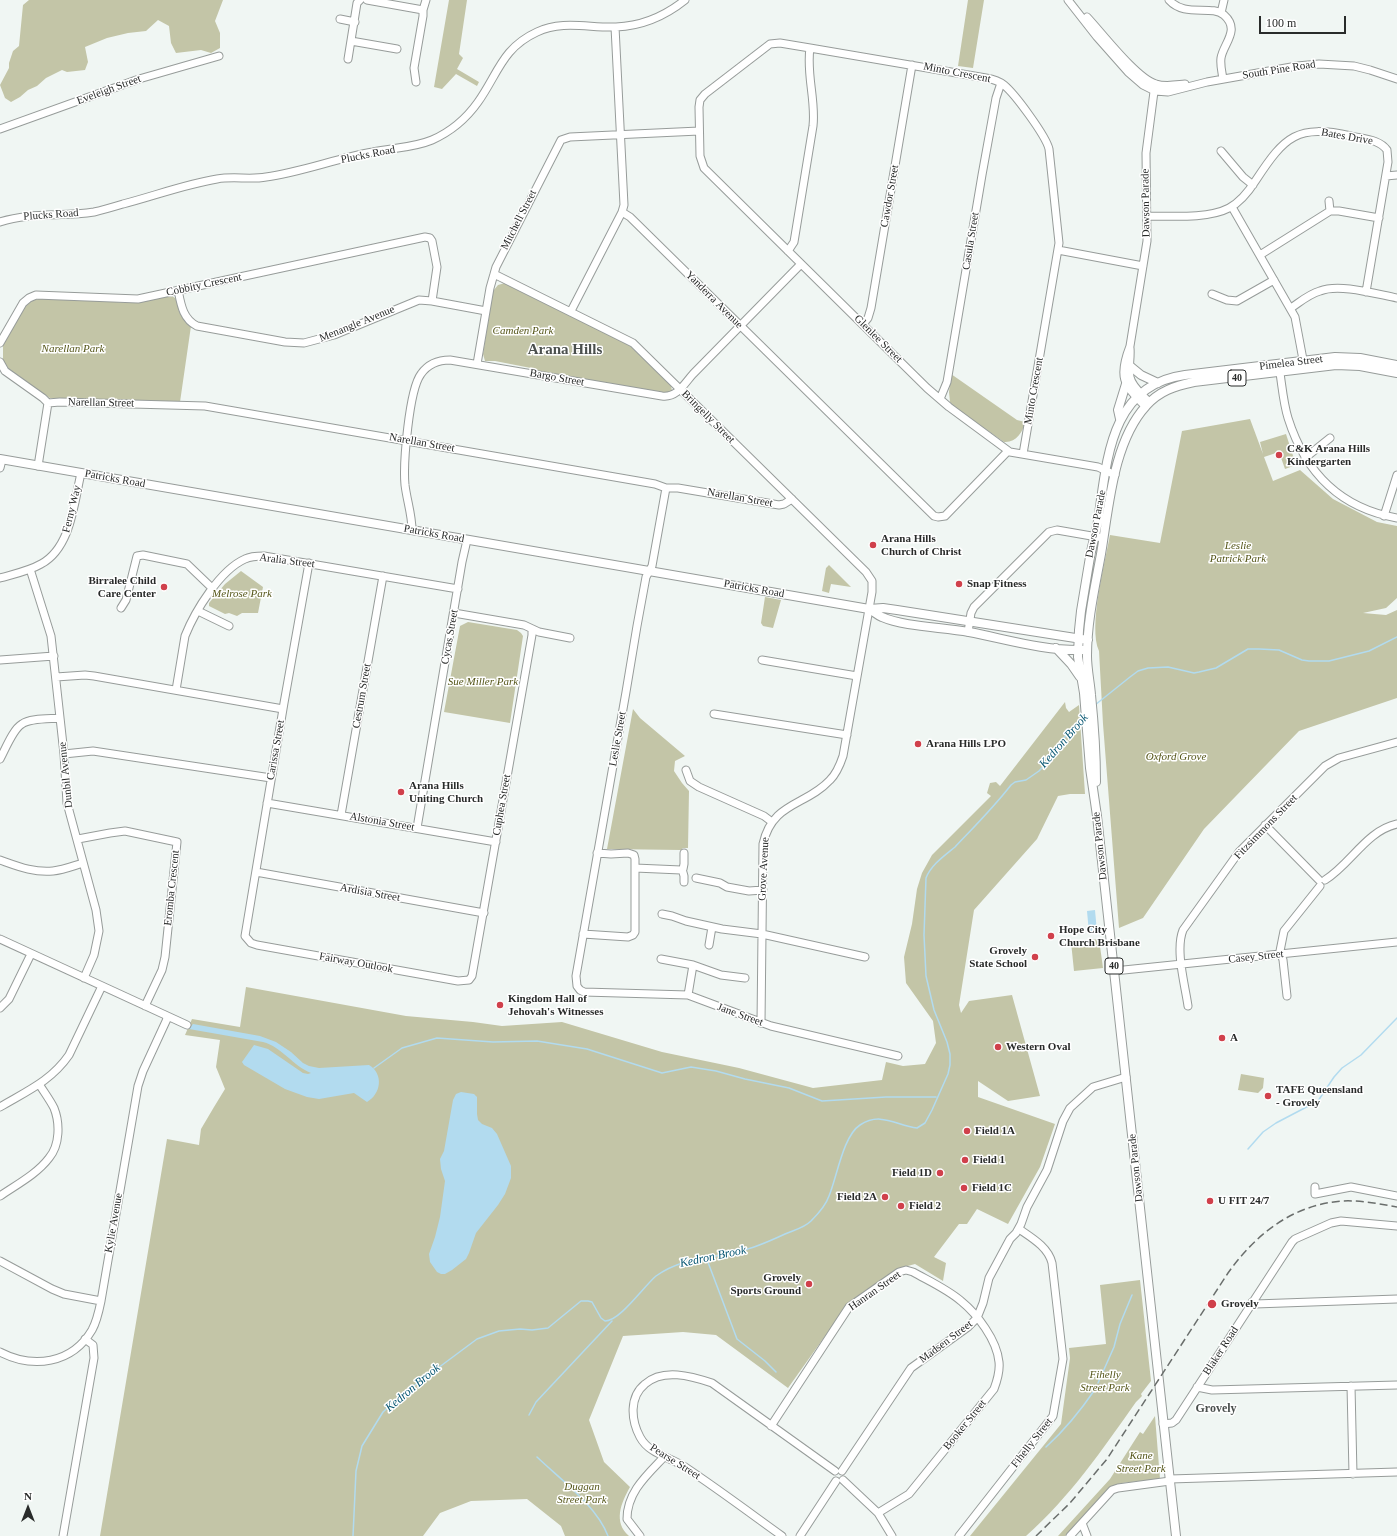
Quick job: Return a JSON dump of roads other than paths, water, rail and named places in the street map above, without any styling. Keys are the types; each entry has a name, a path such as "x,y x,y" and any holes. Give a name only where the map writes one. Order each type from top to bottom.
{"main road":[{"name":"Pimelea Street","path":"1304,366 1331,358 1348,357 1397,365"},
{"name":"Pimelea Street","path":"1147,404 1166,390 1180,385 1279,369 1304,366 1347,365 1397,373"},
{"path":"1130,366 1139,374 1158,382"},
{"name":"Pimelea Street","path":"1139,395 1158,382 1181,376 1279,369"},
{"path":"1120,419 1118,410 1126,384"},
{"name":"Dawson Parade","path":"1095,801 1095,730 1087,650 1090,617 1106,470 1112,441 1120,419 1126,409 1139,395"},
{"name":"Dawson Parade","path":"1147,404 1125,438 1118,457 1099,537 1090,556 1081,611 1078,650 1080,678 1084,693 1090,768 1126,1077 1176,1536"},
{"name":"Patricks Road","path":"1,462 81,473 869,609 883,608 1088,640"},
{"name":"Patricks Road","path":"869,609 882,617 892,620 1056,648 1087,650"},
{"path":"1056,648 1071,664 1080,678"}],"street":[{"path":"348,59 358,0"},
{"path":"367,0 407,3 422,10"},
{"path":"416,82 414,68 424,16 422,10 426,0"},
{"name":"Plucks Road","path":"0,222 30,216 96,211 220,178 265,178 372,152 404,148 430,141 457,125 470,112 478,102 506,54 531,35 556,26 615,27 635,24 654,18 672,9 685,0"},
{"path":"1068,0 1097,37 1128,72 1143,86 1155,87"},
{"path":"1073,0 1133,67 1155,87"},
{"path":"1169,0 1174,6 1180,8 1221,13 1227,19 1231,32 1221,58 1223,79"},
{"path":"1221,13 1224,0"},
{"path":"340,19 355,22"},
{"path":"571,311 622,212 624,200 615,27"},
{"path":"352,41 397,49"},
{"name":"Minto Crescent","path":"699,131 699,103 702,96 766,47 776,43 986,78 1001,83 1012,94 1048,145 1058,234 1058,250 1023,454"},
{"path":"788,251 794,242 814,126 814,112 808,59 810,48"},
{"name":"Eveleigh Street","path":"0,129 139,79 219,56"},
{"name":"South Pine Road","path":"1155,87 1168,92 1223,79 1297,66 1319,64 1354,66 1397,79"},
{"name":"Cawdor Street","path":"863,324 868,318 871,308 912,65"},
{"name":"Casula Street","path":"940,399 947,382 982,175 996,98 1001,83"},
{"name":"Dawson Parade","path":"1147,404 1126,384 1123,374 1126,357 1130,346 1147,241 1146,153 1155,87"},
{"path":"621,135 699,131"},
{"name":"Glenlee Street","path":"699,131 701,160 704,168 940,399 1008,451 1098,467 1114,475"},
{"name":"Bates Drive","path":"1147,216 1211,214 1232,207 1253,185 1272,156 1282,145 1300,135 1319,131 1335,132 1380,143 1388,154 1386,176 1366,292"},
{"name":"Mitchell Street","path":"478,364 486,311 494,274 506,247 561,140 570,137 621,135"},
{"path":"1221,151 1243,177 1253,185"},
{"path":"1386,176 1397,176"},
{"path":"1329,201 1330,210"},
{"path":"1232,207 1291,308 1297,321 1304,366"},
{"path":"1260,255 1330,210 1379,218"},
{"name":"Yanderra Avenue","path":"622,212 630,217 929,512 938,517 946,514 1008,451"},
{"name":"Cobbity Crescent","path":"0,343 23,303 36,295 130,300 138,299 425,237 431,237 437,266 432,301"},
{"path":"1058,250 1143,266"},
{"name":"Bargo Street","path":"412,530 412,515 405,478 407,441 415,387 424,370 433,363 444,360 478,364 662,396 671,396 680,389 801,264"},
{"name":"Bringelly Street","path":"494,274 630,341 870,577 872,589 869,609"},
{"path":"1212,294 1227,300 1237,301 1274,280"},
{"path":"1291,308 1311,295 1325,289 1342,288 1397,298"},
{"name":"Menangle Avenue","path":"178,290 185,315 190,322 197,326 295,343 304,343 325,338 414,301 432,301 486,311"},
{"name":"Dawson Parade","path":"1130,346 1131,380 1139,395"},
{"path":"0,362 5,371 48,403 38,466"},
{"path":"1279,369 1288,417 1305,458 1321,479 1346,500 1384,516 1397,518"},
{"name":"Narellan Street","path":"48,403 60,402 205,406 655,484 666,488 678,488 779,505 792,499"},
{"path":"1305,458 1330,438"},
{"name":"Ferny Way","path":"0,578 30,569 50,559 62,545 68,529 81,473"},
{"path":"1384,516 1397,475"},
{"name":"Leslie Street","path":"580,990 576,982 583,934 646,576 652,566 666,488"},
{"path":"968,632 974,607 1048,532 1057,530 1099,537"},
{"name":"Cycas Street","path":"417,828 467,540"},
{"path":"122,608 126,600 137,556 143,555 187,564 212,588"},
{"name":"Aralia Street","path":"176,690 185,636 198,611 212,588 231,570 246,559 264,556 458,589"},
{"name":"Carissa Street","path":"245,936 309,563"},
{"name":"Dunbil Avenue","path":"30,569 51,636 64,754 67,803 96,910 99,931 94,955 84,978"},
{"name":"Cestrum Street","path":"341,815 383,576"},
{"name":"Grove Avenue","path":"761,1023 763,844 766,832 772,822 786,809 822,788 830,781 840,765 844,756 869,609"},
{"path":"198,611 229,626"},
{"path":"454,613 524,625 539,632 570,638"},
{"name":"Cuphea Street","path":"469,980 475,969 532,629"},
{"path":"0,660 54,656"},
{"path":"762,660 857,676"},
{"path":"56,677 94,676 283,709"},
{"path":"714,714 847,735"},
{"path":"0,759 16,729 21,724 28,721 60,718"},
{"name":"Fitzsimmons Street","path":"1188,1006 1180,942 1183,930 1239,852 1329,764 1339,758 1397,742"},
{"path":"64,754 93,750 271,778"},
{"path":"686,770 690,781 764,816 772,822"},
{"name":"Alstonia Street","path":"267,803 496,842"},
{"path":"1287,996 1280,951 1284,931 1322,882 1333,875 1371,838 1385,828 1397,824"},
{"path":"1265,825 1322,882"},
{"name":"Eromba Crescent","path":"78,839 125,831 177,842 165,957 162,970 146,1006"},
{"path":"583,934 628,937 634,934 634,855 597,853"},
{"path":"684,853 684,864 682,869 684,882"},
{"path":"0,860 39,872 54,871 83,863"},
{"path":"635,868 655,870 682,869"},
{"name":"Ardisia Street","path":"256,872 484,913"},
{"path":"696,878 749,891 763,890"},
{"path":"662,914 712,927 762,934 865,957"},
{"path":"709,945 712,927"},
{"name":"Fairway Outlook","path":"245,936 251,943 257,945 458,981 469,980"},
{"path":"0,939 187,1025"},
{"name":"Casey Street","path":"1114,971 1397,942"},
{"path":"0,1008 9,999 31,954"},
{"path":"661,959 693,965 721,975 745,978"},
{"path":"688,995 693,965"},
{"path":"0,1107 55,1073 69,1055 102,986"},
{"name":"Jane Street","path":"580,990 584,992 688,995 761,1023 898,1056"},
{"name":"Kylie Avenue","path":"0,1352 23,1361 39,1362 53,1360 76,1348 92,1330 97,1318 101,1301 138,1086 143,1071 167,1019 166,1016"},
{"name":"Madsen Street","path":"838,1471 911,1368 968,1327 977,1318 983,1303 988,1278 1006,1245 1019,1229 1027,1207 1047,1170 1063,1121 1070,1108 1093,1087 1126,1077"},
{"path":"0,1196 26,1179 50,1158 58,1138 58,1120 54,1107 39,1084"},
{"path":"1315,1187 1315,1194 1351,1187 1397,1196"},
{"name":"Blaker Road","path":"1163,1424 1172,1423 1176,1420 1292,1242 1303,1234 1331,1223 1341,1221 1397,1226"},
{"name":"Fihelly Street","path":"959,1536 1053,1416 1060,1381 1063,1359 1051,1257 1040,1244 1019,1229"},
{"path":"0,1261 52,1290 64,1294 101,1301"},
{"name":"Hanran Street","path":"771,1426 849,1307 903,1271 913,1272 956,1297 977,1318"},
{"path":"1252,1302 1255,1304 1397,1299"},
{"name":"Booker Street","path":"878,1513 909,1494 994,1389 1000,1363 991,1337 986,1328 977,1318"},
{"path":"63,1536 94,1358 93,1345 85,1339"},
{"name":"Pearse Street","path":"782,1536 683,1466 652,1450 640,1437 632,1414 634,1397 644,1384 664,1375 690,1376 712,1383 771,1426 838,1471"},
{"path":"1197,1387 1212,1390 1397,1385"},
{"path":"1351,1386 1353,1474"},
{"path":"640,1536 628,1519 628,1508 632,1496 645,1478 664,1457"},
{"path":"800,1536 839,1481 845,1475 838,1471 832,1476 839,1481 878,1513 892,1536"},
{"path":"1070,1536 1112,1490 1118,1488 1170,1480 1397,1472"},
{"path":"1082,1523 1087,1536"}],"water":[{"path":"1095,910 1097,932 1089,933 1087,911"},
{"path":"193,1024 260,1036 276,1042 309,1066 319,1068 369,1065 377,1073 379,1079 378,1089 372,1098 367,1102 354,1093 319,1099 307,1097 285,1089 244,1065 242,1062 254,1045 268,1049 303,1073 311,1073 299,1066 270,1044 189,1029"},
{"path":"461,1092 474,1094 477,1097 478,1120 482,1124 492,1128 497,1134 511,1166 511,1178 505,1194 498,1205 476,1233 466,1259 452,1270 445,1274 441,1274 437,1272 430,1262 429,1254 440,1217 445,1181 441,1169 440,1159 444,1151 453,1100 456,1094"}],"waterway":[{"name":"Kedron Brook","path":"1095,705 1138,671 1148,668 1168,667 1194,673 1216,668 1248,649 1279,650 1302,660 1329,661 1369,651 1397,637"},
{"name":"Kedron Brook","path":"353,1536 356,1471 362,1446 383,1412 399,1397 477,1339 499,1331 548,1328 581,1301 592,1302 601,1318 605,1321 611,1319 625,1309 656,1276 676,1265 696,1259 729,1254 751,1248 799,1229 814,1218 826,1203 845,1147 854,1130 860,1125 875,1119 889,1120 917,1128 925,1123 948,1074 950,1065 950,1054 947,1042 934,1010 926,976 924,935 926,878 934,865 955,847 991,809 1011,785 1015,782 1026,780 1039,771 1053,756 1063,739 1082,717"},
{"path":"1248,1149 1263,1132 1276,1123 1318,1101 1342,1068 1361,1055 1397,1018"},
{"name":"Kedron Brook","path":"374,1068 402,1048 437,1038 493,1042 537,1041 587,1049 662,1073 691,1067 716,1071 745,1079 789,1088 822,1101 886,1097 936,1097"},
{"path":"706,1257 737,1339 765,1361 776,1372"},
{"path":"1098,1383 1114,1347 1120,1324 1132,1295"},
{"path":"529,1415 536,1402 612,1321"},
{"path":"1046,1447 1073,1419 1096,1388"},
{"path":"537,1457 567,1484 596,1514 608,1536"}],"railway":[{"path":"1036,1536 1070,1503 1107,1459 1228,1273 1263,1234 1291,1215 1307,1208 1324,1204 1342,1201 1356,1201 1397,1207"}],"place":[{"name":"C&K Arana Hills Kindergarten","path":"1279,455"},
{"name":"Arana Hills Church of Christ","path":"873,545"},
{"name":"Snap Fitness","path":"959,584"},
{"name":"Birralee Child Care Center","path":"164,587"},
{"name":"Arana Hills LPO","path":"918,744"},
{"name":"Arana Hills Uniting Church","path":"401,792"},
{"name":"Hope City Church Brisbane","path":"1051,936"},
{"name":"Grovely State School","path":"1035,957"},
{"name":"Kingdom Hall of Jehovah's Witnesses","path":"500,1005"},
{"name":"A","path":"1222,1038"},
{"name":"Western Oval","path":"998,1047"},
{"name":"TAFE Queensland - Grovely","path":"1268,1096"},
{"name":"Field 1A","path":"967,1131"},
{"name":"Field 1","path":"965,1160"},
{"name":"Field 1D","path":"940,1173"},
{"name":"Field 1C","path":"964,1188"},
{"name":"Field 2A","path":"885,1197"},
{"name":"U FIT 24/7","path":"1210,1201"},
{"name":"Field 2","path":"901,1206"},
{"name":"Grovely Sports Ground","path":"809,1284"},
{"name":"Grovely","path":"1212,1304"}],"district":[{"name":"Arana Hills","path":"565,350"},
{"name":"Grovely","path":"1216,1409"}],"park label":[{"name":"Camden Park","path":"523,331"},
{"name":"Narellan Park","path":"73,349"},
{"name":"Leslie Patrick Park","path":"1238,552"},
{"name":"Melrose Park","path":"242,594"},
{"name":"Sue Miller Park","path":"483,682"},
{"name":"Oxford Grove","path":"1176,757"},
{"name":"Fihelly Street Park","path":"1105,1381"},
{"name":"Kane Street Park","path":"1141,1462"},
{"name":"Duggan Street Park","path":"582,1493"}]}
